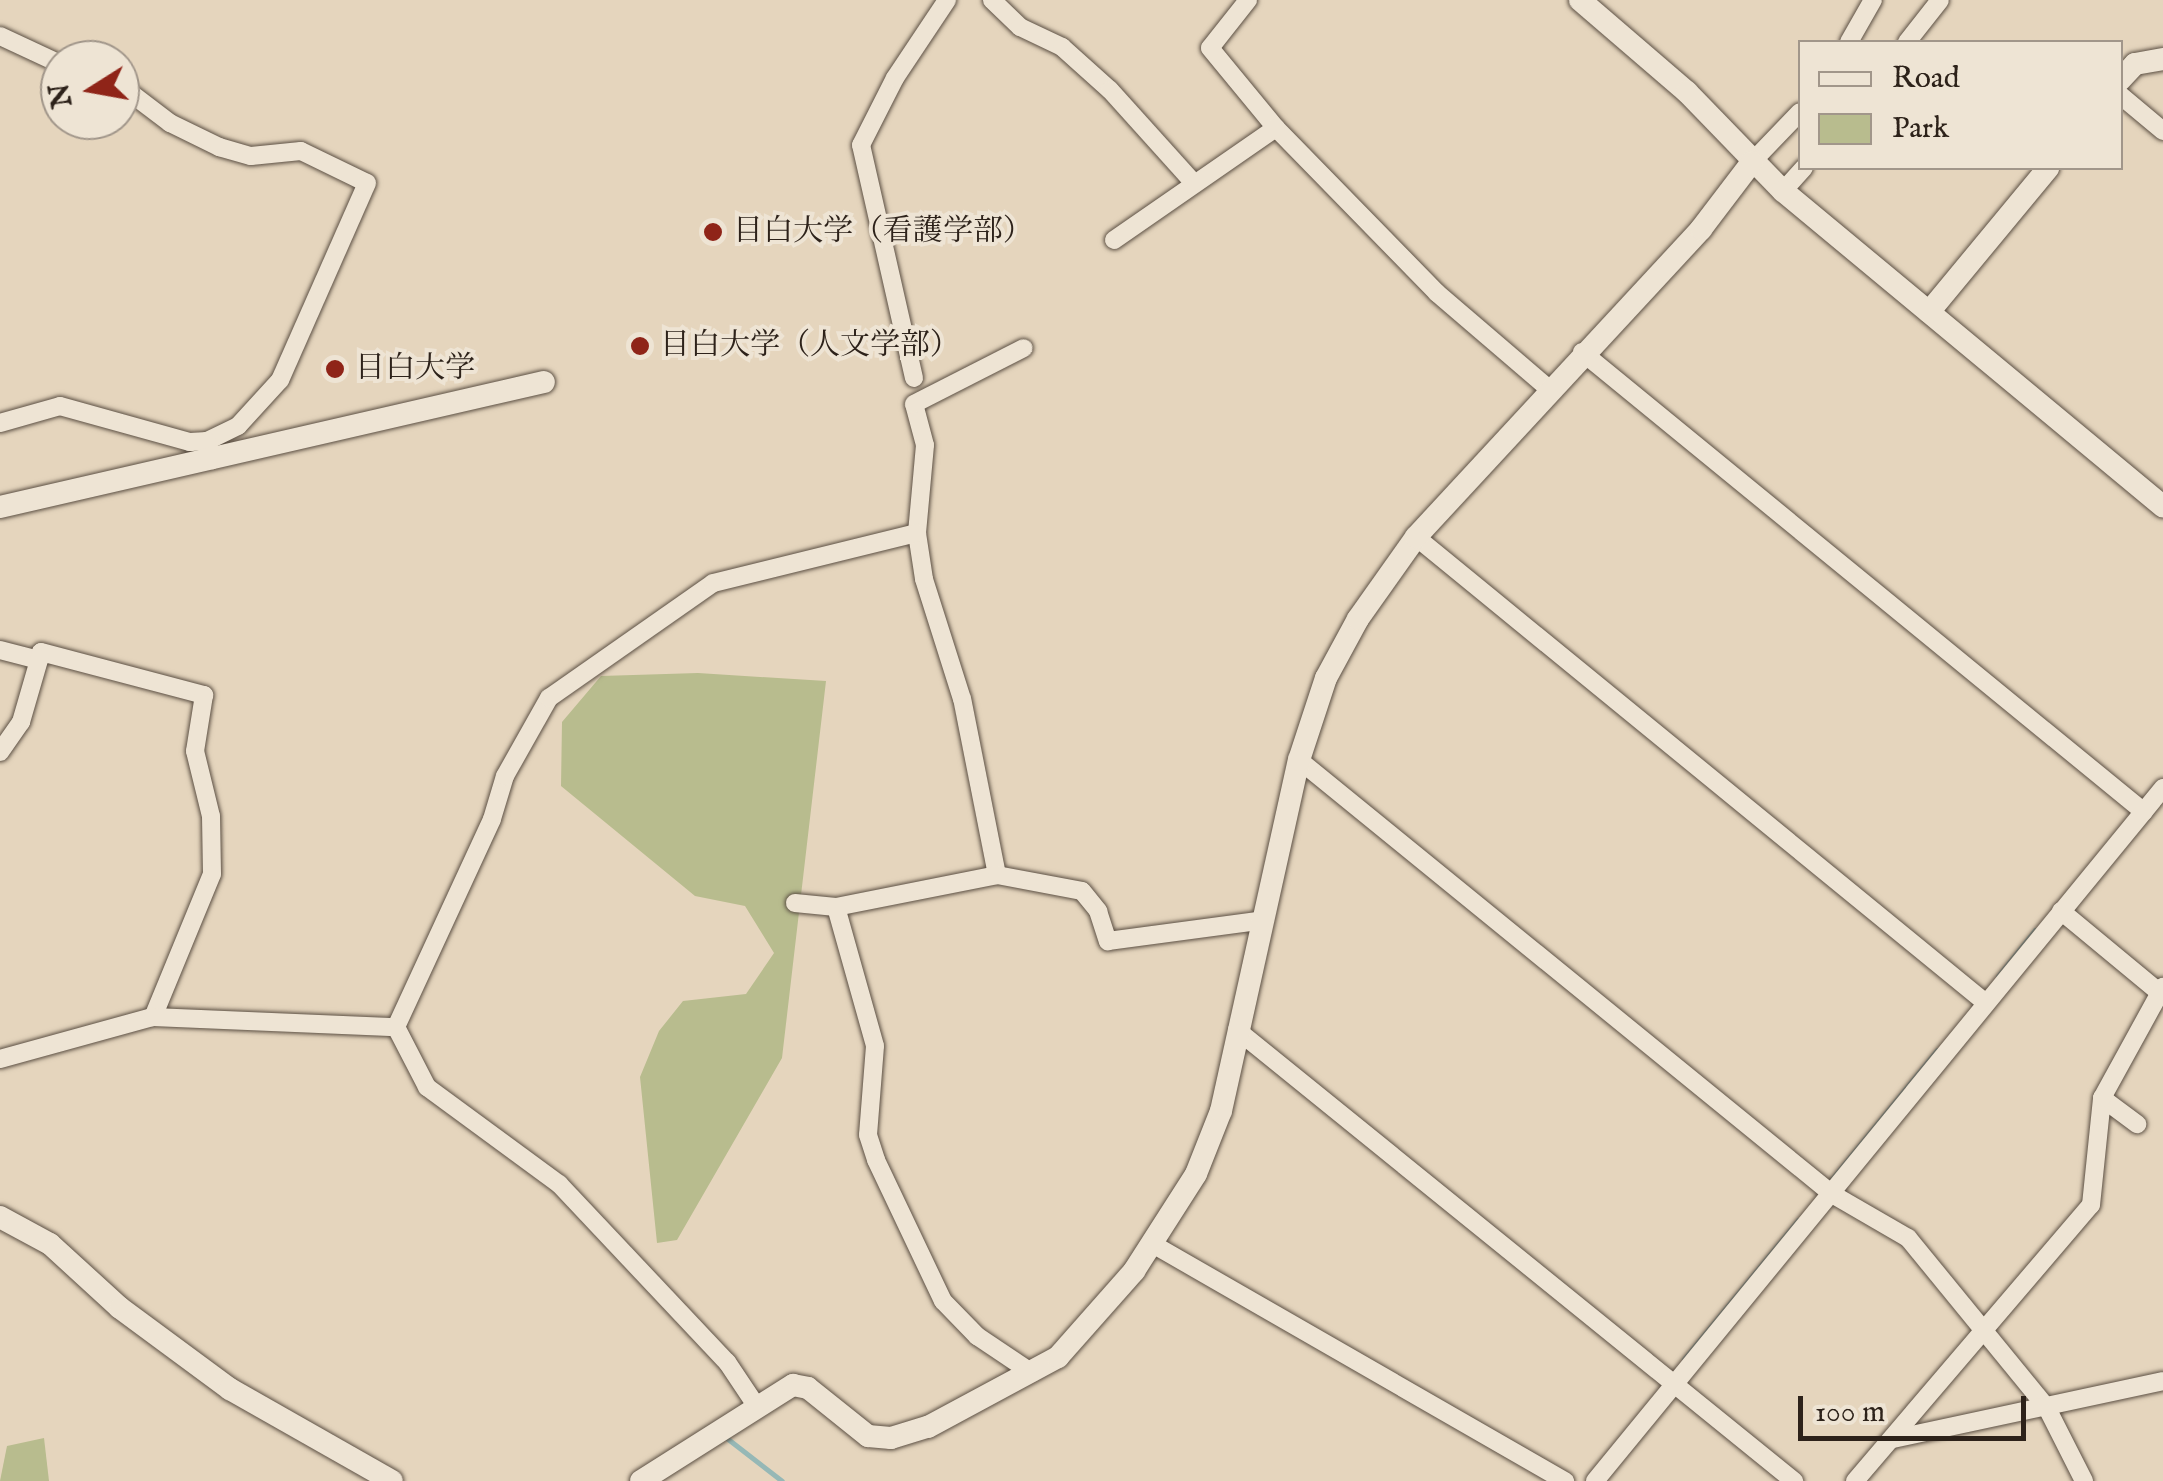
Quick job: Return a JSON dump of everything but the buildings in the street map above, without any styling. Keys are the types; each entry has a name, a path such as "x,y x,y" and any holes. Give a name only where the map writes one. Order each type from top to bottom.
{"street":[{"path":"914,378 862,144 911,50 947,0"},
{"path":"992,0 1020,27 1062,47 1110,90 1192,182"},
{"path":"1248,0 1210,48 1276,128 1436,293 1548,389"},
{"path":"1580,0 1687,92 1783,191 2163,506"},
{"path":"1850,40 1873,0"},
{"path":"1909,40 1940,0"},
{"path":"0,36 40,55"},
{"path":"2123,77 2135,64 2163,59"},
{"path":"2123,98 2163,130"},
{"path":"140,101 170,124 220,147 251,156 300,151 367,183 280,380 238,426 209,450"},
{"path":"641,1481 755,1404 793,1386 808,1388 868,1436 891,1438 928,1427 1032,1372 1071,1344 1156,1246 1221,1111 1258,921 1326,678 1383,578 1416,537 1582,352 1701,229 1752,162 1798,114"},
{"path":"1114,240 1192,182 1276,128"},
{"path":"1783,191 1802,170"},
{"path":"1930,312 2046,170"},
{"path":"998,875 962,699 937,627 917,533 925,445 914,404 1024,348"},
{"path":"1582,352 2144,812"},
{"path":"0,507 209,450 544,382"},
{"path":"0,423 60,406 209,450"},
{"path":"396,1027 492,819 505,776 549,698 713,583 917,533"},
{"path":"1416,537 1986,1003"},
{"path":"0,650 39,660"},
{"path":"0,752 21,722 41,652 204,695 195,751 211,816 212,874 153,1016"},
{"path":"1300,760 1832,1194 1908,1238 1986,1328 2047,1408 2084,1481"},
{"path":"1594,1481 2163,788"},
{"path":"796,903 836,907 998,875 1082,891 1098,910 1108,940 1258,921"},
{"path":"836,907 875,1046 868,1135 876,1160 942,1301 977,1336 1032,1372"},
{"path":"1855,1481 2091,1206 2102,1098 2161,989 2061,911"},
{"path":"0,1059 153,1016 396,1027"},
{"path":"396,1027 427,1087 559,1184 727,1362 755,1404"},
{"path":"1237,1030 1794,1481"},
{"path":"2102,1098 2137,1124"},
{"path":"0,1217 50,1244 120,1308 230,1389 392,1481"},
{"path":"1156,1246 1566,1481"},
{"path":"1894,1439 2163,1381"}],"green space":[{"path":"698,673 826,681 782,1058 677,1240 657,1243 640,1077 659,1031 683,1001 746,994 774,953 745,906 695,896 561,786 562,722 601,676"},
{"path":"44,1438 49,1481 0,1481 7,1446"}],"waterway":[{"path":"1998,976 2035,930"},
{"path":"1827,1185 1937,1050"},
{"path":"1684,1359 1798,1220"},
{"path":"724,1436 782,1481"}],"place":[{"name":"目白大学（看護学部）","path":"713,232"},
{"name":"目白大学（人文学部）","path":"640,346"},
{"name":"目白大学","path":"335,369"}]}
